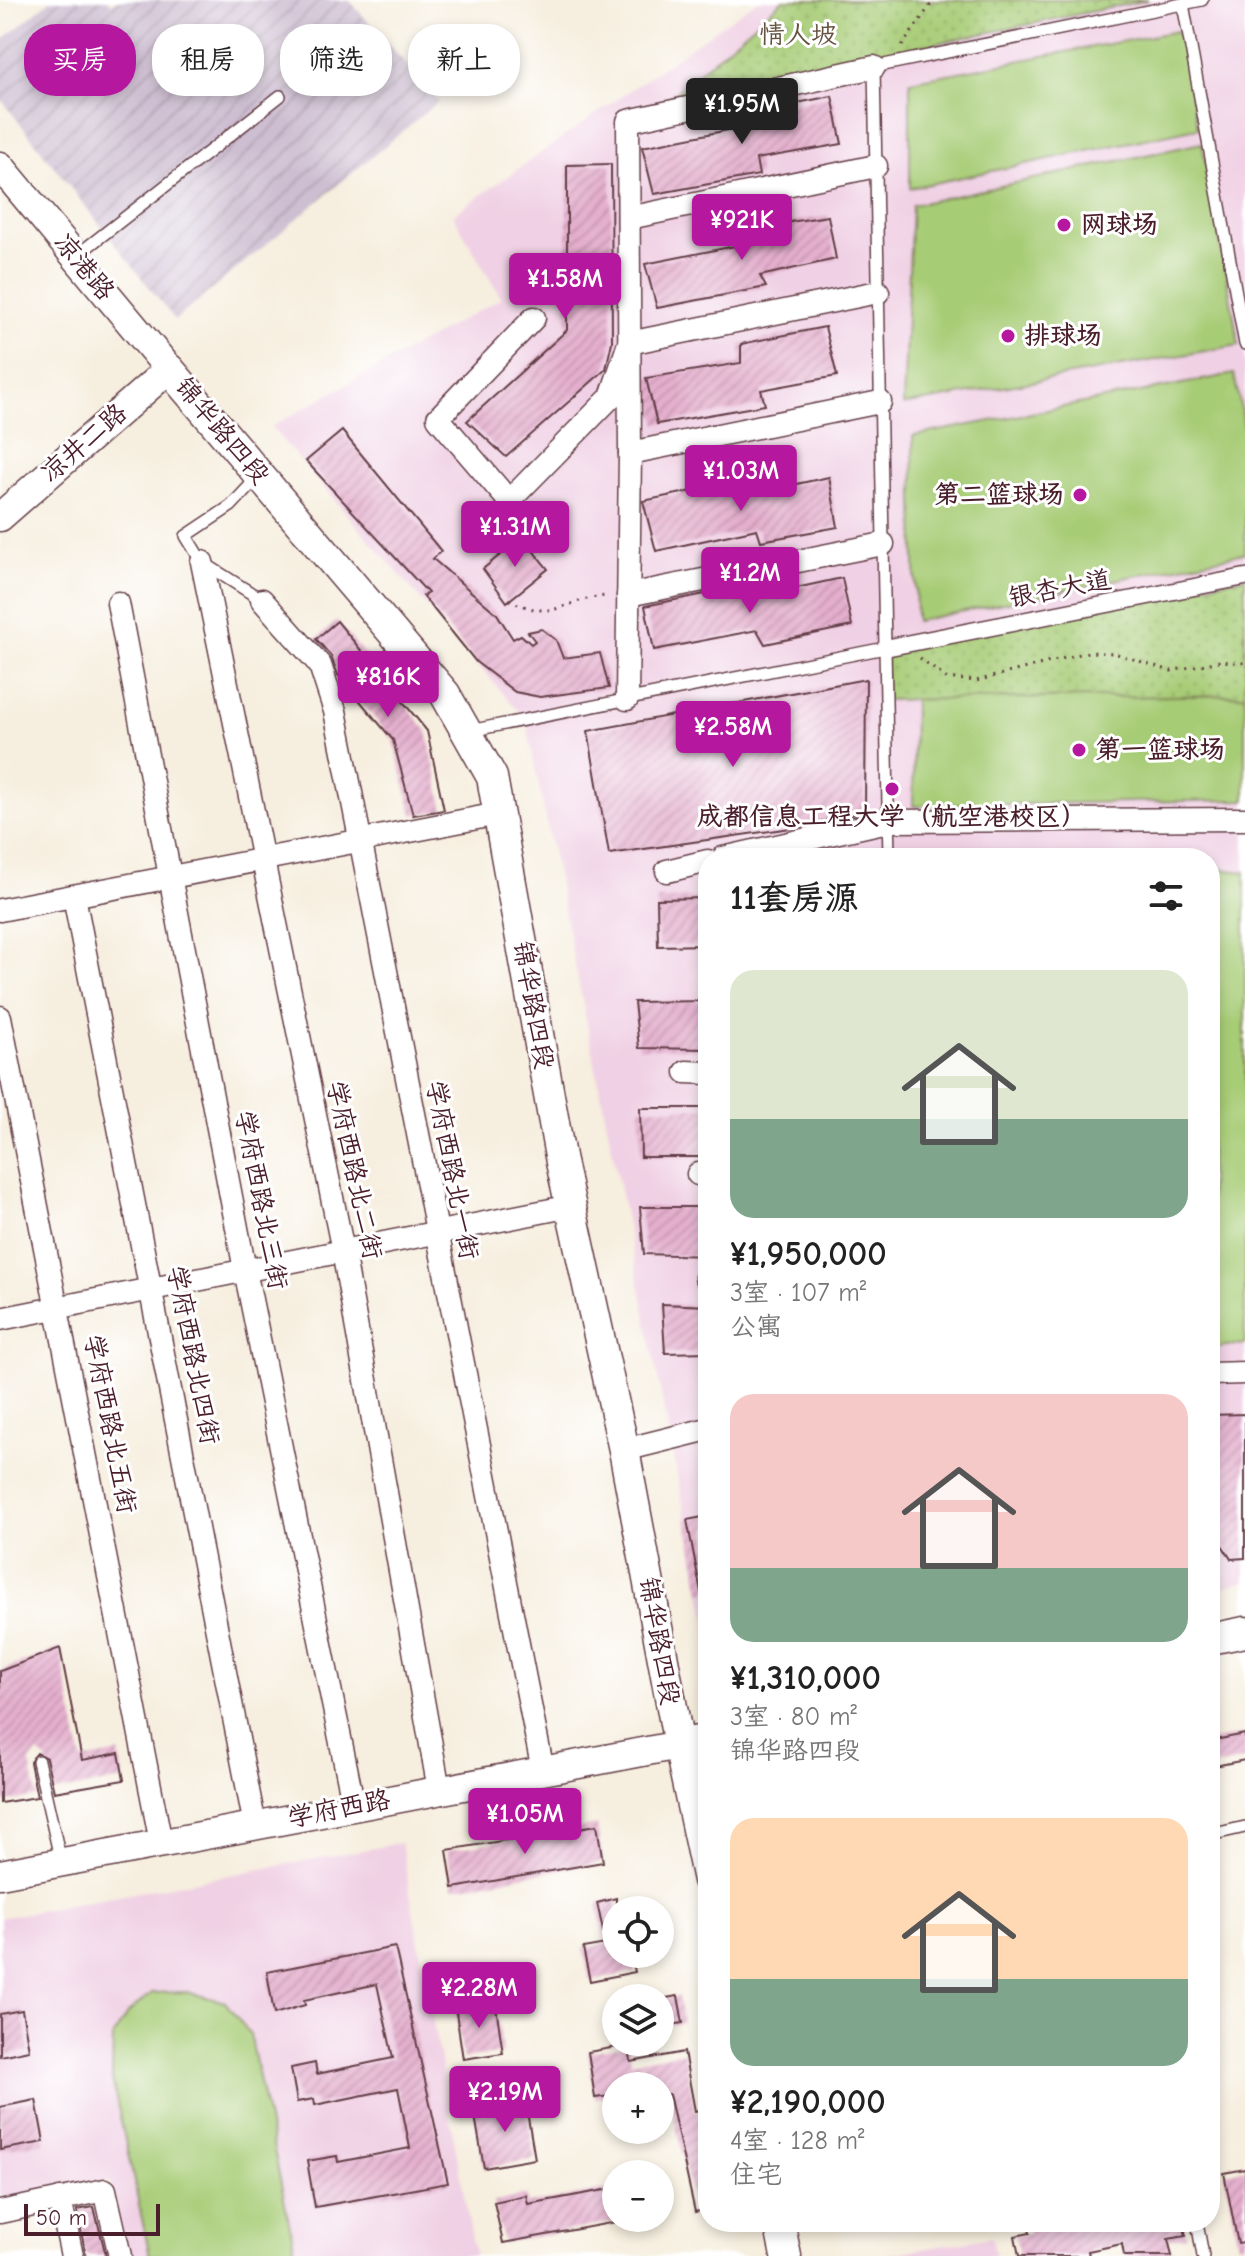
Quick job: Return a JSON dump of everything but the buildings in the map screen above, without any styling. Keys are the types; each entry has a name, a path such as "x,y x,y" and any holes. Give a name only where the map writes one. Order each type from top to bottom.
{"main road":[{"name":"锦华路四段","path":"169,369 445,694 492,777 571,1206 624,1450 698,1833"},
{"path":"1220,1637 1245,1632"},
{"path":"679,1745 698,1741"},
{"path":"781,2232 786,2256"}],"street":[{"path":"627,699 630,453 628,121 883,66"},
{"name":"凉港路","path":"0,166 169,369"},
{"path":"629,218 876,166"},
{"path":"629,343 878,292"},
{"path":"534,318 438,418 509,501 611,397 629,343"},
{"name":"凉井二路","path":"0,517 169,369"},
{"path":"630,453 880,402"},
{"path":"628,595 883,544"},
{"name":"学府西路北二街","path":"202,562 343,1251 439,1790"},
{"name":"银杏大道","path":"885,648 1245,577"},
{"name":"学府西路北一街","path":"262,600 320,665 335,711 543,1771"},
{"name":"学府西路北三街","path":"118,603 245,1270 354,1807"},
{"path":"0,910 498,814"},
{"path":"768,848 888,821 1245,819"},
{"path":"667,871 698,863"},
{"name":"学府西路北四街","path":"74,896 255,1826"},
{"name":"学府西路北五街","path":"0,1017 59,1307 161,1843"},
{"path":"0,1319 571,1206"},
{"path":"1220,1374 1245,1373"},
{"path":"624,1450 698,1432"},
{"name":"学府西路","path":"0,1874 679,1745"},
{"path":"0,2212 105,2190 120,2256"},
{"path":"60,2199 72,2256"}],"lane":[{"path":"889,848 876,166 883,66 1202,0"},
{"path":"1183,4 1245,343"},
{"path":"75,257 280,96"},
{"path":"260,476 231,506 186,536 202,562 262,600"},
{"path":"466,731 885,648"},
{"path":"38,1761 61,1862"},
{"path":"1220,1833 1245,1827"},
{"path":"1199,2232 1203,2256"}],"path":[{"path":"883,66 934,0"},
{"path":"509,600 533,611 561,609 589,597 628,595"},
{"path":"906,644 946,678 976,681 1088,652 1114,653 1171,671 1220,661 1245,663"}],"shaded area":[{"path":"51,0 107,0 111,4 117,0 349,0 370,24 280,24 280,96 392,96 392,48 408,66 408,96 435,96 439,101 175,320 0,98 0,42"},
{"name":"成都信息工程大学（航空港校区）","path":"758,0 1245,0 1245,1582 1220,1588 1220,848 698,848 698,1578 526,720 271,427 501,298 453,215"},
{"path":"401,1843 475,2256 126,2256 110,2181 0,2205 0,1918"},
{"path":"992,2237 996,2256 881,2256"}],"green space":[{"name":"情人坡","path":"783,0 1148,0 669,98"},
{"path":"1178,31 1198,128 910,188 910,81"},
{"path":"1202,143 1239,345 903,405 912,205"},
{"name":"第二篮球场","path":"1234,374 1245,431 1245,553 916,621 913,436"},
{"path":"1245,577 1245,695 886,700 885,648"},
{"name":"第一篮球场","path":"1245,695 1245,800 913,806 914,699"},
{"path":"1220,869 1245,872 1245,1344 1220,1347"},
{"path":"186,1992 225,2002 250,2034 296,2256 150,2256 112,2080 113,2036 127,2014 152,1993"}],"place":[{"name":"网球场","path":"1064,225"},
{"name":"排球场","path":"1008,336"},
{"name":"第二篮球场","path":"1080,495"},
{"name":"第一篮球场","path":"1079,750"},
{"name":"成都信息工程大学（航空港校区）","path":"892,789"}]}
